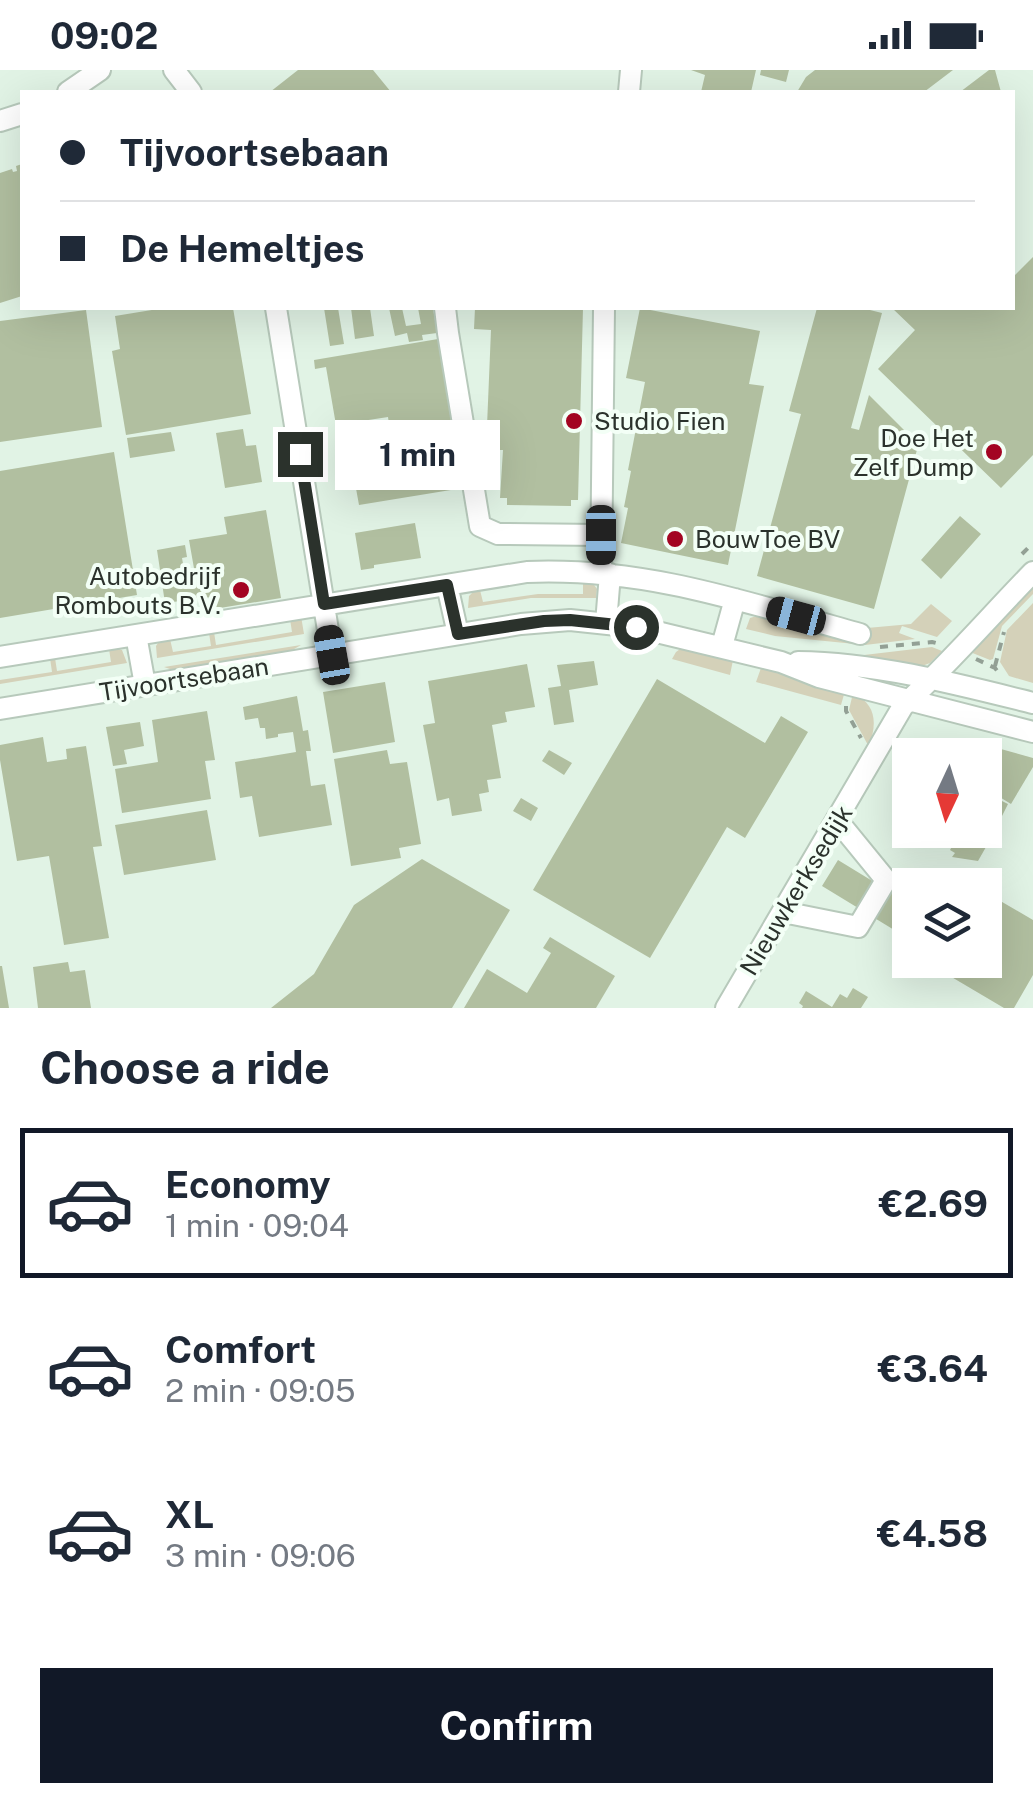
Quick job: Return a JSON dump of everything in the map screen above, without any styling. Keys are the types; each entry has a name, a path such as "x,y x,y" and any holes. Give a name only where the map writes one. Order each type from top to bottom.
{"street":[{"path":"71,90 100,70"},
{"path":"174,70 190,90"},
{"path":"276,310 332,655"},
{"path":"446,310 480,526 498,534 601,535"},
{"path":"604,310 601,535 606,623"},
{"path":"0,658 527,572 605,573 691,587 860,634"},
{"name":"Nieuwkerksedijk","path":"726,1008 903,706 1033,572"},
{"path":"447,585 458,634"},
{"path":"722,646 735,599"},
{"name":"Tijvoortsebaan","path":"0,709 544,621 636,627 722,646 819,677 1033,732"},
{"path":"136,635 145,685"},
{"name":"Tijvoortsebaan","path":"781,662 865,667 1033,703"},
{"path":"782,912 858,927 882,887 886,880 837,820"}],"path":[{"path":"994,668 1005,628"},
{"path":"852,686 846,711 860,738"}],"shaded area":[{"path":"583,581 592,582 597,589 596,598 531,598 468,608 469,596 475,590 480,590 483,602 538,594 583,594"},
{"path":"1033,587 1033,594 1002,626 993,659 970,652"},
{"path":"1033,603 1033,683 1009,676 1000,662 1007,630"},
{"path":"931,604 952,621 937,637 902,626 899,633 915,639 865,645 775,636 746,629 750,618 760,615 867,628 911,624"},
{"path":"301,616 304,634 157,658 160,640 170,639 173,652 211,646 209,633 214,632 216,645 292,632 290,619"},
{"path":"301,645 289,652 176,671 164,667"},
{"path":"683,647 733,660 730,675 672,659"},
{"path":"932,647 942,651 922,666 862,660 864,655"},
{"path":"109,649 122,650 127,663 0,684 0,680 52,672 50,658 55,658 57,671 111,662"},
{"path":"761,668 845,691 841,705 756,682"},
{"path":"853,693 871,709 873,730 869,747 849,710"}],"building":[{"path":"298,70 373,70 389,90 273,90"},
{"path":"691,70 756,70 751,90 701,90 705,75"},
{"path":"761,70 789,70 786,82 760,75"},
{"path":"815,70 953,70 927,90 798,90"},
{"path":"989,70 995,70 1000,90 963,90"},
{"path":"20,165 20,297 0,303 0,173 17,171 16,166"},
{"path":"1033,257 1033,455 1001,488 878,369 915,330 894,310 1015,310 1015,275"},
{"path":"86,310 102,427 0,442 0,321"},
{"path":"152,310 233,310 251,414 126,435 112,351 120,349 115,316"},
{"path":"324,310 338,310 344,344 330,346"},
{"path":"351,310 370,310 374,336 355,339"},
{"path":"389,310 402,310 406,326 421,324 418,310 433,310 437,333 409,342 407,333 395,336"},
{"path":"475,310 583,310 578,500 571,500 571,506 507,505 507,498 500,498 503,450 486,450 491,330 474,329"},
{"path":"640,310 760,331 749,384 764,386 728,565 621,543 628,508 624,507 631,471 628,470 645,382 626,378"},
{"path":"816,310 882,313 851,428 859,430 869,395 906,432 904,442 918,446 874,609 757,576 801,414 789,411"},
{"path":"438,339 463,488 359,505 353,472 346,474 341,440 390,431 388,417 336,425 326,367 315,369 314,360"},
{"path":"243,429 246,446 256,445 262,482 225,488 216,433"},
{"path":"171,432 175,451 130,458 127,438"},
{"path":"114,452 137,595 0,618 0,471"},
{"path":"266,510 281,598 214,609 212,597 165,603 157,550 185,545 187,557 182,558 184,569 177,571 178,577 195,574 189,540 227,534 224,517"},
{"path":"960,516 981,534 941,579 921,560"},
{"path":"415,523 421,558 361,570 355,533"},
{"path":"594,661 598,685 569,690 574,722 554,725 548,688 561,686 557,665"},
{"path":"527,664 535,707 505,712 507,722 492,725 501,778 487,780 489,792 479,794 482,811 452,816 449,798 437,801 423,725 435,723 428,681"},
{"path":"657,679 765,743 781,716 808,732 745,838 727,827 650,958 533,890"},
{"path":"385,682 395,742 333,753 323,692"},
{"path":"297,696 303,731 308,730 311,751 306,751 311,786 325,784 332,825 259,837 252,796 240,798 235,762 296,752 293,732 266,739 258,718 245,720 243,707"},
{"path":"207,711 215,760 205,761 211,799 122,813 115,769 158,762 152,720"},
{"path":"140,722 144,746 124,750 127,764 113,766 106,727"},
{"path":"43,737 47,762 67,759 66,749 86,746 102,846 93,847 109,938 64,945 49,856 17,861 0,745"},
{"path":"1002,749 1033,758 1033,767 1011,804 1002,798"},
{"path":"387,750 390,764 407,762 421,844 399,848 401,858 351,866 334,759"},
{"path":"549,750 572,763 564,775 542,761"},
{"path":"521,798 538,808 531,821 513,811"},
{"path":"207,810 216,860 124,875 115,825"},
{"path":"985,848 978,861 952,857 955,853 950,850"},
{"path":"422,859 510,910 452,1008 271,1008 314,974 354,905"},
{"path":"838,860 892,893 892,929 822,886"},
{"path":"1002,902 1033,920 1033,975 1014,1008 1004,1008 953,978 1002,978"},
{"path":"550,937 615,976 596,1008 464,1008 487,969 527,993 551,953 543,948"},
{"path":"68,962 70,972 85,970 91,1008 38,1008 33,967"},
{"path":"2,966 9,1008 0,1008"},
{"path":"853,988 868,997 861,1008 802,1008 799,1003 806,991 832,1007 840,994 847,998"}],"place":[{"name":"Studio Fien","path":"574,421"},
{"name":"Doe Het Zelf Dump","path":"994,452"},
{"name":"BouwToe BV","path":"675,539"},
{"name":"Autobedrijf Rombouts B.V.","path":"241,590"}],"route":[{"path":"300,454 324,604 447,585 458,634 544,621 636,627"}]}
